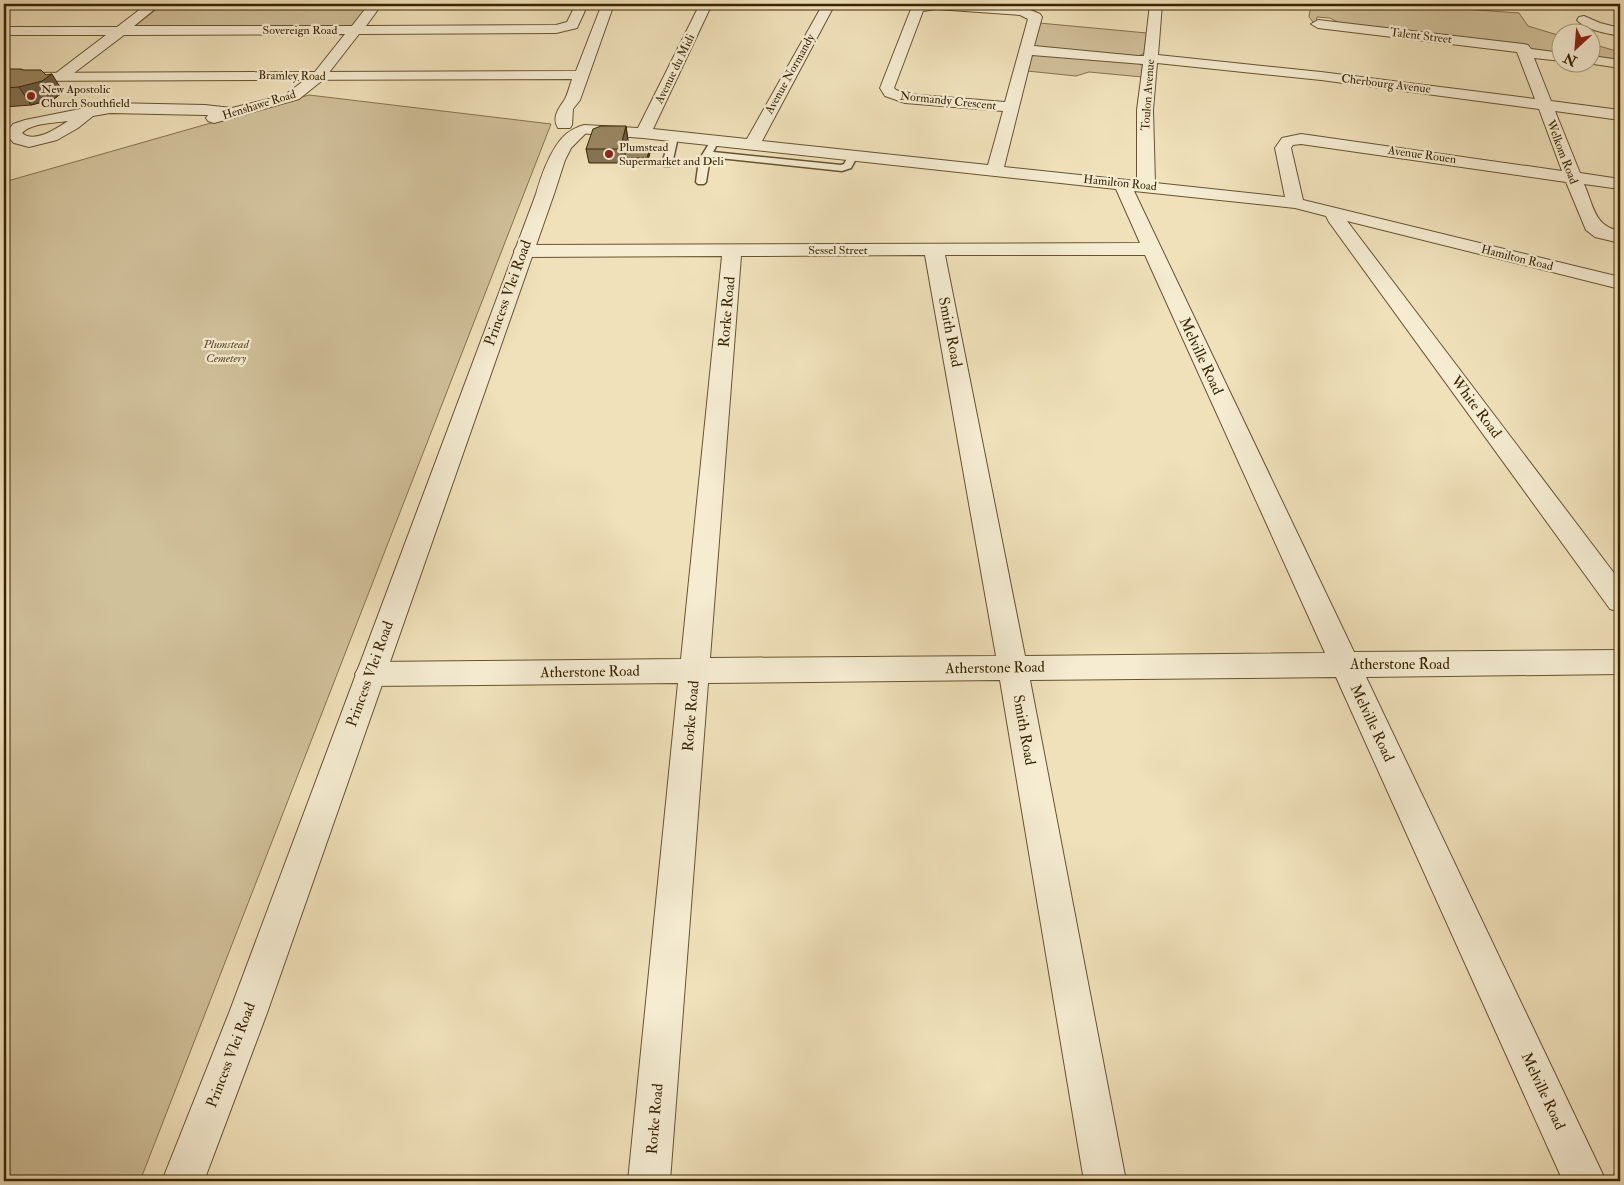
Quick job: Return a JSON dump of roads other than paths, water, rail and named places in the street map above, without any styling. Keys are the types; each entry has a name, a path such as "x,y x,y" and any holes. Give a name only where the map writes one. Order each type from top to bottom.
{"street":[{"path":"61,76 154,4"},
{"name":"Henshawe Road","path":"194,124 294,96 319,76 376,4"},
{"name":"Sovereign Road","path":"4,31 562,29 574,22 582,4"},
{"path":"577,127 572,100 608,4"},
{"name":"Avenue du Midi","path":"643,133 706,4"},
{"name":"Avenue Normandy","path":"752,145 829,4"},
{"name":"Toulon Avenue","path":"1134,185 1145,110 1156,4"},
{"name":"Normandy Crescent","path":"995,170 1012,107 1034,19 1031,14 1000,9 924,6 917,9 887,88 893,94 905,98 1012,107"},
{"path":"1584,20 1596,26 1620,32"},
{"name":"Talent Street","path":"1318,24 1552,55"},
{"path":"1026,50 1150,60"},
{"name":"Welkom Road","path":"1524,50 1592,226 1602,233 1620,237"},
{"name":"Cherbourg Avenue","path":"1150,60 1322,76 1620,115"},
{"path":"1602,61 1620,64"},
{"name":"Bramley Road","path":"4,77 580,75"},
{"path":"88,112 110,108 205,110 232,114"},
{"name":"Hamilton Road","path":"577,127 674,137 711,147 752,145 1295,203 1620,283"},
{"name":"Princess Vlei Road","path":"183,1181 251,1004 545,194 552,165 577,127"},
{"name":"Avenue Rouen","path":"1295,203 1282,153 1284,144 1294,140 1310,139 1620,184"},
{"name":"Melville Road","path":"1134,185 1152,249 1585,1181"},
{"name":"White Road","path":"1336,213 1335,218 1620,601"},
{"name":"Sessel Street","path":"524,251 1152,249"},
{"name":"Rorke Road","path":"649,1181 732,250"},
{"name":"Smith Road","path":"934,250 1013,668 1105,1181"},
{"name":"Atherstone Road","path":"370,674 1620,662"}],"lane":[{"path":"667,164 674,137"},
{"path":"701,182 704,160 711,147 842,168 848,166 854,156"}],"place":[{"name":"New Apostolic Church Southfield","path":"31,96"},
{"name":"Plumstead Supermarket and Deli","path":"609,154"}],"park label":[{"name":"Plumstead Cemetery","path":"226,351"}]}
